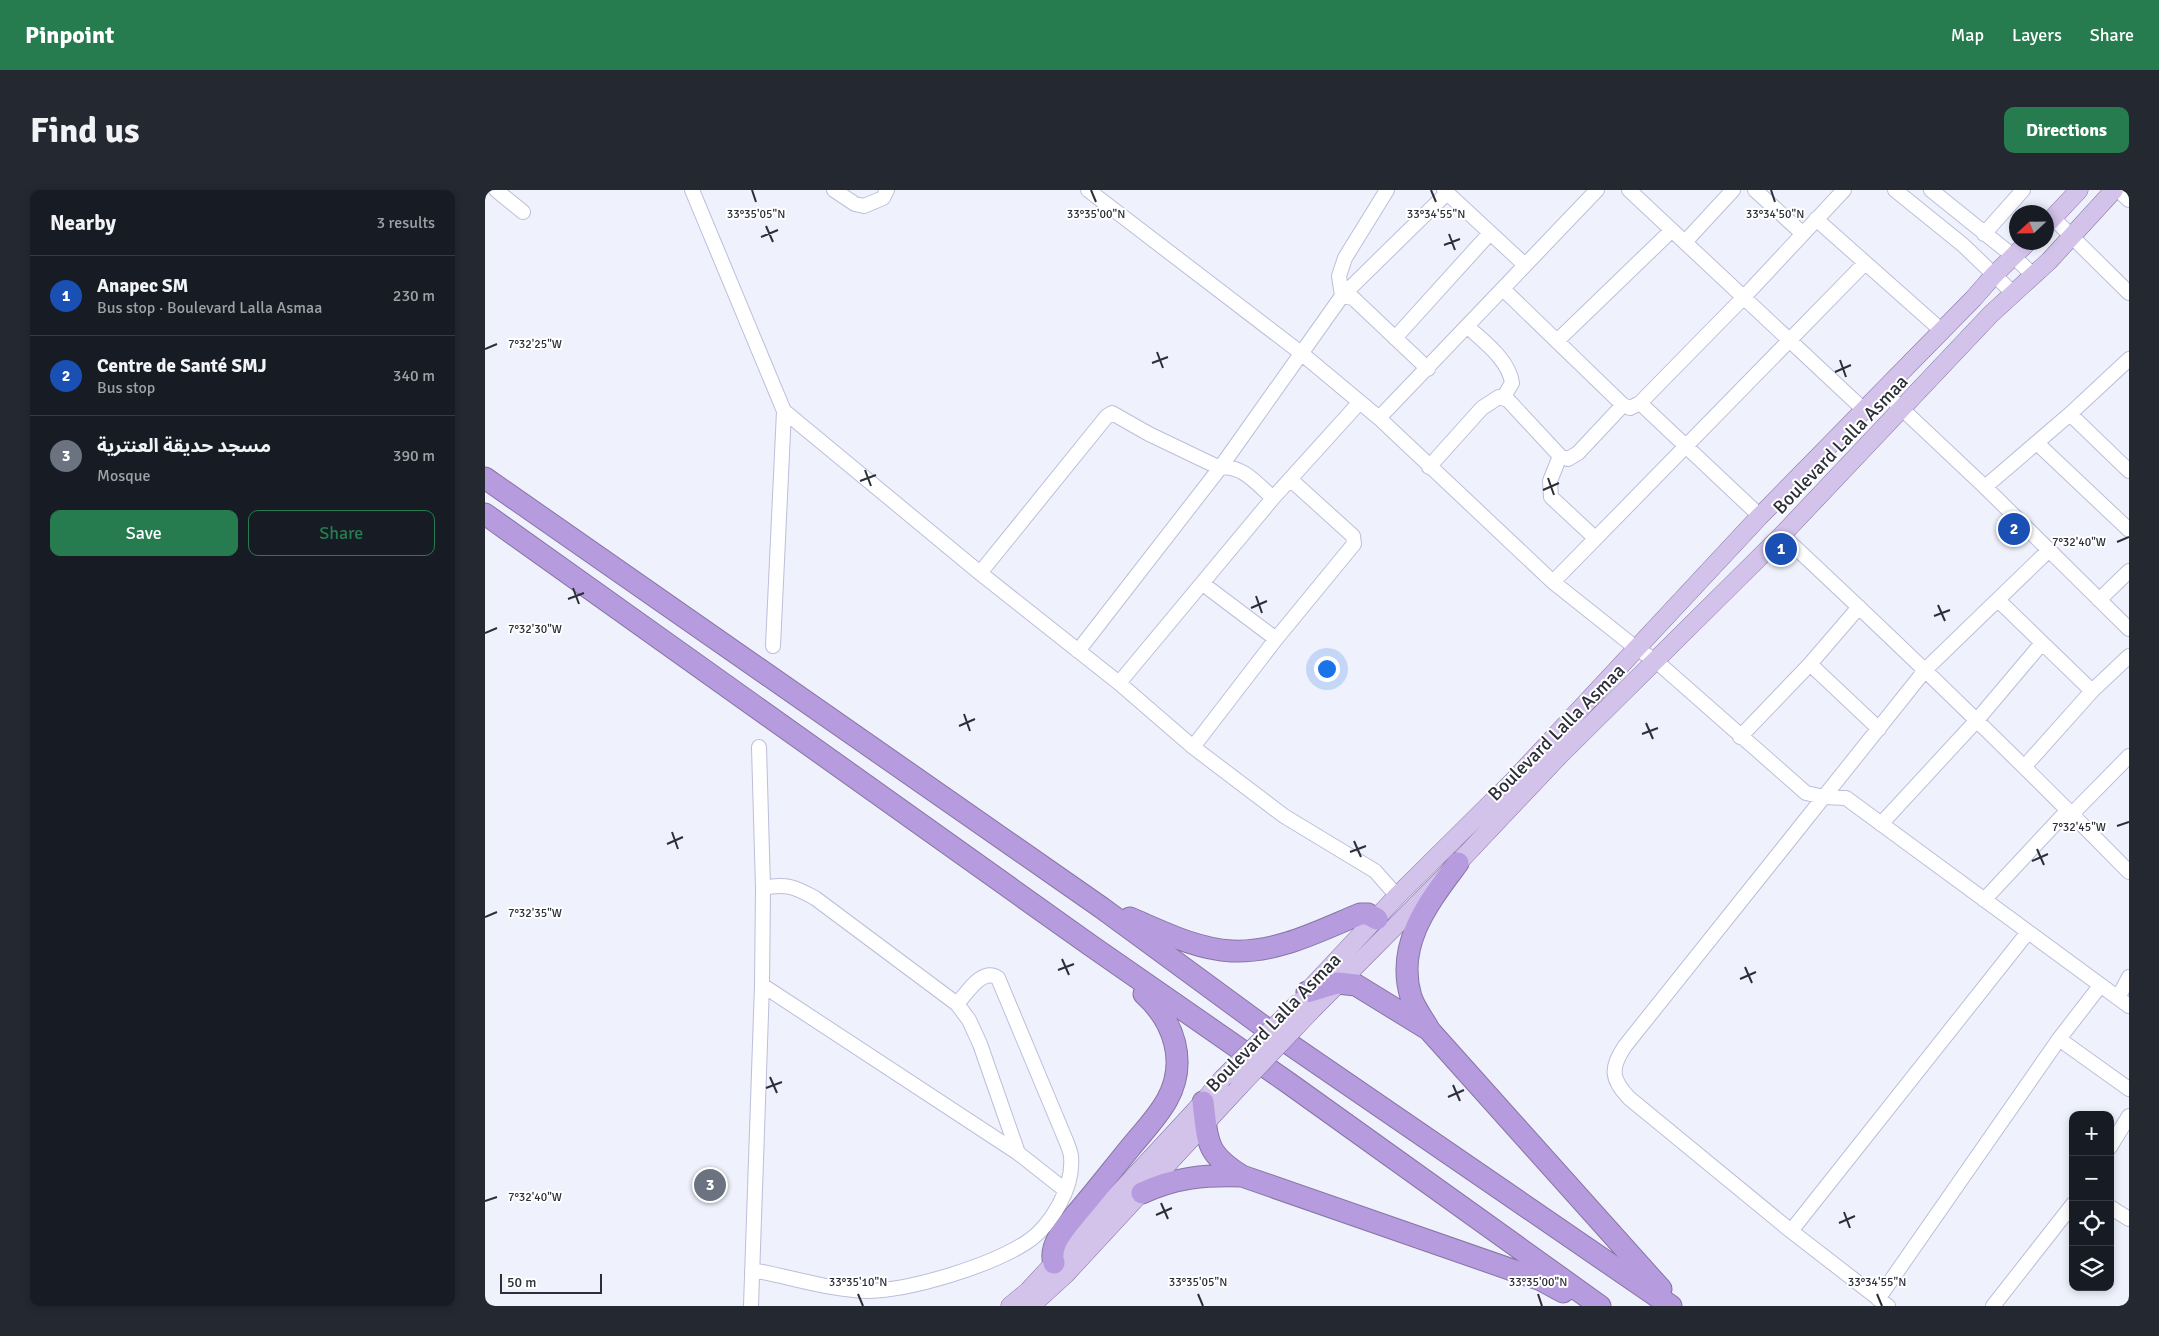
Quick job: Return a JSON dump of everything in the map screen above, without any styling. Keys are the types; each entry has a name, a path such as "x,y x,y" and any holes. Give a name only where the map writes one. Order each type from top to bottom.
{"highway":[{"path":"485,478 1102,908 1260,1024 1671,1306"},
{"path":"485,514 1600,1306"},
{"path":"1458,863 1417,924 1409,954 1408,970 1411,999 1430,1031 1677,1306"},
{"path":"1102,908 1195,944 1232,951 1254,950 1278,945 1360,914 1368,914 1384,925"},
{"path":"1054,1263 1052,1253 1054,1247 1069,1223 1149,1125 1167,1099 1175,1077 1178,1058 1177,1046 1162,1012 1090,945"},
{"path":"1305,1002 1337,983 1349,984 1362,988 1430,1031"},
{"path":"1203,1102 1207,1141 1211,1149 1227,1166 1242,1176 1541,1280 1588,1306"},
{"path":"1142,1193 1160,1185 1186,1178 1242,1176"}],"main road":[{"path":"2054,215 2079,190"},
{"name":"Boulevard Lalla Asmaa","path":"1010,1306 1028,1291 1203,1102 1222,1079 1384,925 1458,863 1560,754 1782,535 1991,314 2034,276 2114,190"},
{"name":"Boulevard Lalla Asmaa","path":"1337,983 1384,925 1397,896 1513,781 1760,516 2019,250"},
{"name":"Boulevard Lalla Asmaa","path":"1031,1306 1066,1274 1239,1087 1305,1002"}],"street":[{"path":"496,190 523,212"},
{"path":"692,190 784,411 773,646"},
{"path":"834,190 855,204 864,206 883,198 887,190"},
{"path":"1088,190 1301,353 1379,418 1553,582 1636,648 1656,661 1806,793 1824,798 1846,798 2123,1002 2129,977"},
{"path":"1342,296 1339,276 1345,258 1387,190"},
{"path":"1379,418 1428,369 1597,190"},
{"path":"1629,190 1865,410"},
{"path":"1685,242 1733,190"},
{"path":"1755,190 1802,233"},
{"path":"1503,289 1623,406 1630,408 1640,403 1744,297 1844,190"},
{"path":"1895,190 1963,245 2014,294"},
{"path":"1931,190 2013,256 2034,276"},
{"path":"1984,234 2023,190"},
{"path":"2119,190 2129,200"},
{"path":"1078,650 1220,468 1342,296 1445,192 1525,265"},
{"path":"1816,219 1941,330"},
{"path":"2054,224 2071,237 2129,293"},
{"path":"1557,341 1672,230"},
{"path":"1395,338 1490,233"},
{"path":"1553,582 1865,263"},
{"path":"1342,296 1353,298 1428,369"},
{"path":"1429,467 1481,408 1492,400 1503,398 1512,383 1509,369 1468,327"},
{"path":"1985,487 2070,414 2129,359"},
{"path":"1883,390 1985,487 2129,629"},
{"path":"1503,398 1560,456 1568,459 1573,457 1623,406"},
{"path":"1119,683 1273,498 1359,403"},
{"path":"1640,403 1760,516"},
{"path":"784,411 979,572 1119,683 1193,747 1284,816 1375,870 1397,896"},
{"path":"979,572 1052,481 1109,414 1112,413 1149,434 1220,468 1229,466 1237,469 1273,498"},
{"path":"2070,414 2127,466"},
{"path":"2037,443 2129,530"},
{"path":"1560,456 1550,481 1551,497 1595,538"},
{"path":"1193,747 1276,639 1354,544 1355,540 1291,479"},
{"path":"1782,535 2025,766 2129,872"},
{"path":"2048,551 1926,670 1625,1046 1618,1057 1614,1071 1615,1081 1629,1098 1791,1231 1883,1302 2059,1039 2100,986"},
{"path":"2099,600 2129,571"},
{"path":"1203,584 1276,639"},
{"path":"1997,600 2092,691"},
{"path":"1740,736 1810,664 1859,607"},
{"path":"1881,824 1977,720 2042,643"},
{"path":"2025,766 2092,691 2129,656"},
{"path":"1810,664 1879,729"},
{"path":"751,1306 762,985 763,888 759,747"},
{"path":"1984,900 2070,812 2129,756"},
{"path":"763,888 781,884 798,888 815,898 957,1004 969,1020 980,1044 1018,1154"},
{"path":"1791,1231 2028,932"},
{"path":"752,1270 836,1287 868,1291 938,1278 978,1265 1027,1242 1040,1231 1050,1218 1065,1190 1070,1172 1071,1156 1069,1150 998,978 993,974 987,974 957,1004"},
{"path":"762,985 1018,1154 1065,1190"},
{"path":"2059,1039 2129,1089"},
{"path":"2114,1140 2129,1116"},
{"path":"1993,1306 2069,1209"},
{"path":"2114,1210 2129,1219"}],"place":[{"name":"Centre de Santé SMJ","path":"2014,529"},
{"name":"Anapec SM","path":"1781,549"},
{"name":"مسجد حديقة العنترية","path":"710,1185"}]}
